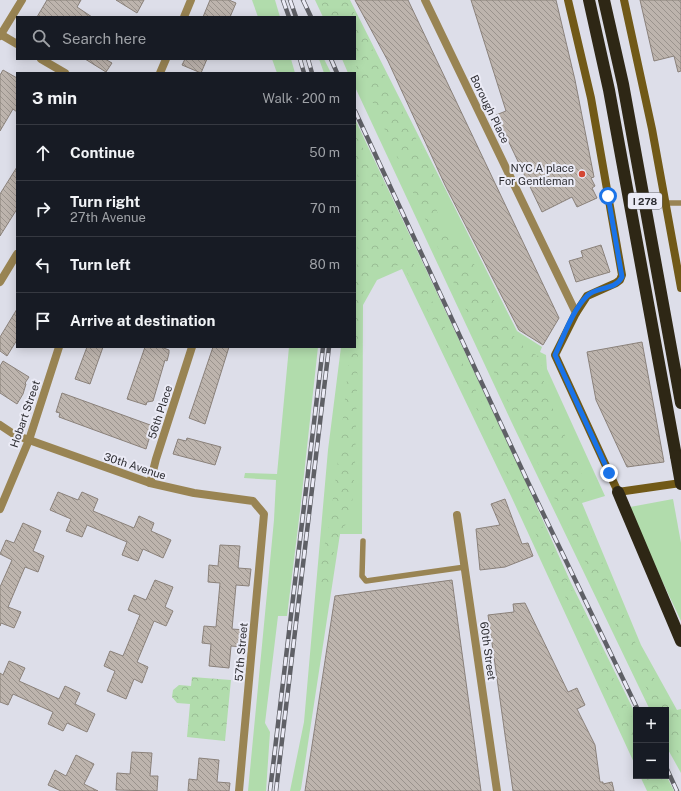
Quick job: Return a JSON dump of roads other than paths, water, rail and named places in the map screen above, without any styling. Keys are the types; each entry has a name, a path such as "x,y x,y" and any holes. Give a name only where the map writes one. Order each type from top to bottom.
{"highway":[{"name":"I 278","path":"588,0 609,90 681,484"},
{"name":"I 278","path":"604,0 629,115 681,403"},
{"path":"618,492 681,642"}],"street":[{"path":"16,43 0,35 22,0"},
{"path":"184,16 191,0"},
{"name":"Borough Place","path":"425,0 576,314"},
{"path":"568,0 591,98 622,274 620,280 610,287 587,296 555,355 618,492 681,484"},
{"path":"624,0 652,129 681,288"},
{"path":"44,60 63,72"},
{"path":"160,72 166,60"},
{"path":"0,282 16,256"},
{"name":"Hobart Street","path":"0,509 29,440 59,348"},
{"name":"56th Place","path":"150,484 192,348"},
{"name":"30th Avenue","path":"0,425 15,435 150,484 194,493 253,502 264,514"},
{"name":"57th Street","path":"239,791 264,514"},
{"name":"60th Street","path":"457,515 497,791"}],"lane":[{"path":"666,203 681,203"},
{"path":"363,541 362,576 366,581 465,567"}],"railway":[{"path":"283,0 289,16"},
{"path":"290,0 296,16"},
{"path":"303,0 311,16"},
{"path":"300,60 304,72"},
{"path":"308,60 312,72"},
{"path":"331,60 337,72"},
{"path":"356,113 526,478 637,707"},
{"path":"270,791 323,348"},
{"path":"276,791 329,348"},
{"path":"669,774 677,791"}],"place":[{"name":"NYC A place For Gentleman","path":"582,174"}]}
